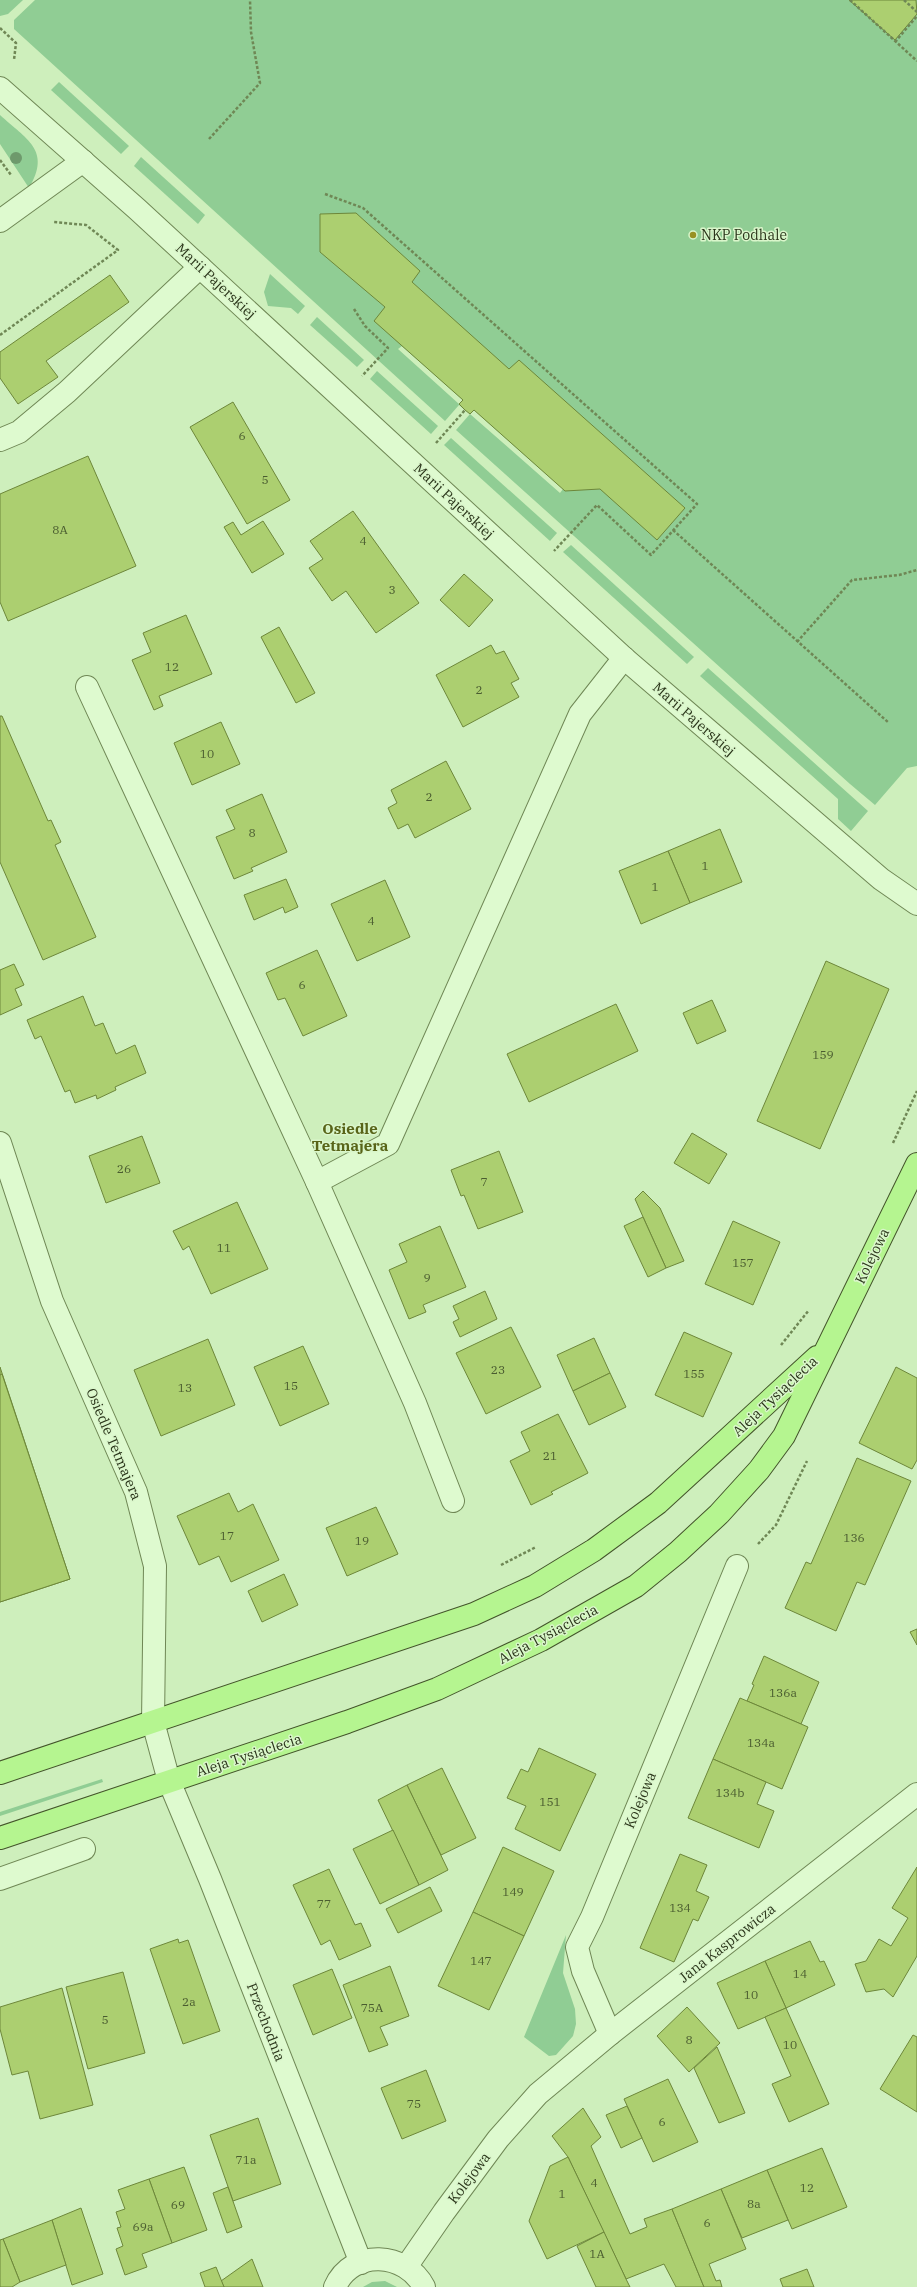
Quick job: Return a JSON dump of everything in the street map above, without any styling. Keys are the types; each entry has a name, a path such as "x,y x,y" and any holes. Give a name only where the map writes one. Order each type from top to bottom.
{"main road":[{"name":"Kolejowa","path":"826,1348 917,1164"},
{"name":"Aleja Tysiąclecia","path":"0,1773 474,1614 535,1586 594,1550 658,1503 826,1348"},
{"name":"Aleja Tysiąclecia","path":"0,1838 347,1722 437,1689 541,1640 636,1586 678,1552 719,1514 759,1470 784,1436 826,1348"}],"street":[{"name":"Marii Pajerskiej","path":"0,88 200,267 624,658 881,878 917,904"},
{"path":"0,221 83,161"},
{"path":"0,440 19,432 67,392 200,267"},
{"path":"317,1182 388,1144 580,714 624,658"},
{"path":"87,687 317,1182 415,1403 453,1501"},
{"name":"Osiedle Tetmajera","path":"0,1143 52,1301 136,1492 155,1566 153,1722 169,1781"},
{"name":"Kolejowa","path":"610,2034 583,1971 577,1947 592,1917 737,1566"},
{"name":"Przechodnia","path":"169,1781 210,1880 361,2263"},
{"name":"Jana Kasprowicza","path":"538,2094 610,2034 917,1794"},
{"path":"0,1879 84,1849"},
{"name":"Kolejowa","path":"406,2267 444,2212 498,2139 538,2094"},
{"path":"335,2287 345,2272 370,2259 384,2259 406,2267 420,2279 424,2287"}],"path":[{"path":"209,139 260,83 251,32 250,0"},
{"path":"850,0 917,61"},
{"path":"904,0 917,12"},
{"path":"895,42 917,16"},
{"path":"0,28 16,43 16,55 12,66"},
{"path":"325,194 363,208 697,504 651,555 597,505 553,552"},
{"path":"0,335 118,250 86,224 53,222 39,216 30,200"},
{"path":"354,309 365,326 388,348 364,374"},
{"path":"434,446 465,410"},
{"path":"673,530 889,723"},
{"path":"797,642 852,580 899,575 917,570"},
{"path":"890,1148 917,1091"},
{"path":"780,1347 813,1305"},
{"path":"495,1568 537,1546"}],"green space":[{"path":"0,0 23,0 8,14 0,16"},
{"path":"35,0 917,0 917,766 907,768 875,805 456,430 470,414 459,405 445,421 14,29 14,20","holes":["402,346 463,400 459,404 398,349","474,410 563,489 560,493 470,414"]},
{"path":"59,82 129,146 121,154 51,90"},
{"path":"0,115 27,139 33,146 37,155 38,164 29,188 0,144"},
{"path":"141,157 205,215 198,224 134,166"},
{"path":"270,274 305,306 298,314 291,308 268,306 264,292"},
{"path":"317,317 364,360 357,367 310,325"},
{"path":"377,371 438,426 431,434 370,379"},
{"path":"451,438 557,533 550,541 444,445"},
{"path":"571,545 694,657 687,664 563,552"},
{"path":"708,668 868,811 851,831 838,819 838,799 700,676"},
{"path":"102,1779 103,1782 0,1816 0,1812"},
{"path":"566,1935 563,1973 575,2009 576,2024 573,2036 556,2055 549,2056 524,2037"},
{"path":"385,2281 397,2287 363,2287 372,2282"}],"building":[{"path":"849,0 916,0 917,14 895,40"},
{"path":"356,213 420,271 412,282 509,369 519,360 685,508 657,540 600,489 565,491 474,410 470,414 465,410 459,404 463,400 374,321 385,307 320,252 320,214"},
{"path":"110,275 129,302 46,361 58,377 18,404 0,378 0,352"},
{"path":"233,402 290,500 247,524 190,427"},
{"path":"88,456 136,566 8,621 0,602 0,494"},
{"path":"353,511 419,603 376,633 346,591 332,601 309,568 323,559 310,541"},
{"path":"263,521 284,554 252,573 224,527 233,522 241,535"},
{"path":"464,574 493,600 469,627 440,600"},
{"path":"186,615 212,674 159,696 163,706 154,710 132,660 151,652 143,633"},
{"path":"279,627 315,693 296,703 261,637"},
{"path":"491,645 496,654 504,651 519,679 511,683 519,697 463,727 436,675"},
{"path":"0,716 2,716 48,821 51,820 61,842 55,845 96,937 43,960 0,862"},
{"path":"221,722 240,764 192,785 174,743"},
{"path":"446,761 471,809 415,838 408,824 398,829 388,808 397,803 391,790"},
{"path":"262,794 287,852 251,868 253,871 234,879 216,837 235,829 226,810"},
{"path":"720,829 742,882 690,903 668,851"},
{"path":"668,851 690,903 641,924 619,871"},
{"path":"286,879 298,907 285,913 283,907 254,920 244,895"},
{"path":"385,880 410,937 357,961 331,904"},
{"path":"317,950 347,1016 303,1036 285,998 278,1000 266,973"},
{"path":"826,961 889,989 820,1149 757,1121"},
{"path":"14,964 24,985 15,989 22,1005 0,1015 0,970"},
{"path":"83,996 95,1026 103,1023 116,1054 135,1045 146,1073 115,1087 116,1090 97,1099 96,1095 75,1103 70,1090 65,1092 41,1036 35,1039 27,1020"},
{"path":"712,1000 726,1031 697,1044 683,1013"},
{"path":"616,1004 638,1051 529,1102 507,1054"},
{"path":"692,1133 727,1154 709,1184 674,1163"},
{"path":"142,1136 160,1183 106,1203 89,1156"},
{"path":"499,1151 523,1212 478,1229 464,1195 461,1196 451,1170"},
{"path":"643,1191 660,1208 684,1261 666,1268 635,1199"},
{"path":"237,1202 268,1269 211,1294 189,1246 183,1250 173,1231"},
{"path":"643,1217 666,1268 648,1277 624,1226"},
{"path":"733,1221 780,1242 753,1305 705,1284"},
{"path":"440,1226 466,1287 423,1305 426,1312 409,1319 389,1270 407,1262 399,1244"},
{"path":"485,1291 497,1319 460,1337 453,1322 459,1319 453,1306"},
{"path":"511,1327 541,1387 486,1414 456,1353"},
{"path":"684,1332 732,1353 703,1417 655,1395"},
{"path":"594,1338 610,1373 573,1391 557,1355"},
{"path":"208,1339 235,1405 161,1436 134,1370"},
{"path":"303,1346 329,1404 280,1426 254,1367"},
{"path":"0,1367 70,1579 0,1602"},
{"path":"896,1367 917,1378 917,1460 912,1469 859,1443"},
{"path":"610,1373 626,1407 589,1425 573,1391"},
{"path":"2,1374 70,1579 0,1602 0,1375"},
{"path":"558,1414 588,1473 551,1492 553,1494 531,1505 510,1461 530,1451 521,1432"},
{"path":"857,1458 911,1481 865,1585 857,1582 836,1631 785,1608 806,1562 811,1564"},
{"path":"229,1493 238,1512 253,1504 279,1560 231,1582 219,1556 199,1565 177,1516"},
{"path":"376,1507 398,1554 347,1576 326,1528"},
{"path":"284,1574 298,1605 262,1622 248,1591"},
{"path":"917,1629 917,1645 910,1632"},
{"path":"764,1656 819,1682 801,1724 747,1701 754,1685 752,1684"},
{"path":"740,1698 808,1727 782,1789 713,1759"},
{"path":"539,1748 596,1774 560,1851 515,1829 526,1806 507,1798 521,1769 528,1772"},
{"path":"713,1759 766,1782 757,1804 774,1811 759,1848 688,1818"},
{"path":"442,1768 476,1838 441,1855 407,1785"},
{"path":"407,1785 448,1870 419,1885 378,1800"},
{"path":"393,1830 419,1885 380,1904 353,1849"},
{"path":"503,1847 554,1871 524,1936 473,1912"},
{"path":"680,1854 707,1865 696,1891 709,1897 698,1921 693,1919 674,1962 640,1948"},
{"path":"917,1867 917,1956 893,1997 884,1989 866,1992 855,1964 866,1961 879,1939 891,1946 908,1918 892,1908"},
{"path":"329,1869 355,1925 361,1923 371,1946 339,1960 330,1940 321,1945 293,1885"},
{"path":"430,1887 442,1911 398,1933 386,1909"},
{"path":"473,1912 524,1936 489,2010 438,1986"},
{"path":"178,1939 179,1943 188,1940 220,2031 183,2044 150,1949"},
{"path":"810,1941 820,1962 824,1961 835,1985 786,2008 765,1961"},
{"path":"765,1961 786,2008 738,2029 717,1983"},
{"path":"390,1966 409,2016 380,2027 388,2045 369,2052 343,1985"},
{"path":"332,1969 352,2018 313,2035 293,1985"},
{"path":"123,1972 145,2053 88,2069 66,1987"},
{"path":"62,1988 93,2105 40,2119 28,2071 12,2075 0,2029 0,2007"},
{"path":"687,2007 720,2043 689,2072 657,2036"},
{"path":"786,2008 829,2104 789,2122 772,2084 791,2076 765,2017"},
{"path":"913,2035 917,2037 917,2112 880,2089"},
{"path":"717,2047 745,2113 719,2123 694,2068"},
{"path":"426,2070 446,2121 402,2139 381,2088"},
{"path":"668,2079 698,2142 653,2162 624,2099"},
{"path":"627,2106 642,2138 621,2148 606,2115"},
{"path":"583,2108 601,2137 591,2146 630,2234 647,2227 644,2219 672,2209 704,2287 676,2287 664,2264 626,2279 568,2157 552,2136"},
{"path":"258,2118 281,2184 233,2201 210,2135"},
{"path":"822,2148 847,2207 792,2229 767,2170"},
{"path":"568,2157 604,2232 547,2259 529,2221 550,2166"},
{"path":"184,2167 207,2230 172,2243 149,2179"},
{"path":"767,2170 788,2220 742,2238 721,2189"},
{"path":"149,2179 172,2243 142,2254 147,2267 125,2275 116,2249 123,2246 117,2228 121,2227 116,2212 125,2209 118,2190"},
{"path":"228,2187 242,2227 227,2233 213,2193"},
{"path":"721,2189 746,2249 709,2264 716,2281 720,2280 722,2287 704,2287 672,2209"},
{"path":"81,2208 103,2274 72,2285 52,2220"},
{"path":"52,2220 66,2265 20,2282 3,2239"},
{"path":"604,2232 630,2287 596,2287 577,2246"},
{"path":"3,2239 20,2282 12,2287 0,2287 0,2240"},
{"path":"252,2259 263,2287 224,2287 221,2281"},
{"path":"216,2267 224,2287 205,2287 200,2273"},
{"path":"807,2269 814,2287 783,2287 780,2279"}],"place":[{"name":"NKP Podhale","path":"693,235"}],"district":[{"name":"Osiedle Tetmajera","path":"350,1138"}]}
